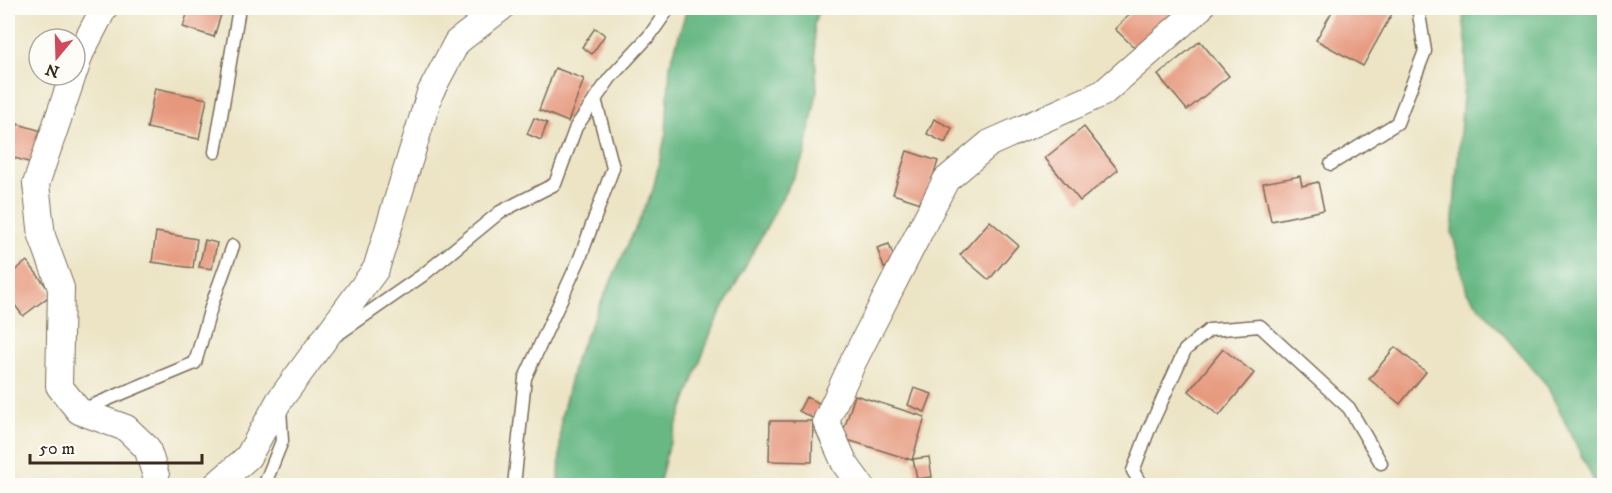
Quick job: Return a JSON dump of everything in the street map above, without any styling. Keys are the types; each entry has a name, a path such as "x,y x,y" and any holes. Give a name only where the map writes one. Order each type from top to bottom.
{"street":[{"path":"87,41 104,8"},
{"path":"215,486 248,457 279,401 376,269 430,93 457,42 501,8"},
{"path":"861,486 845,464 826,422 854,360 946,180 990,143 1103,93 1200,8"},
{"path":"69,87 36,184 42,236 62,288 59,386 79,411 126,428 147,448 156,481"}],"lane":[{"path":"215,152 239,8"},
{"path":"318,349 423,275 500,212 555,184 576,127 610,78 650,34 669,8"},
{"path":"1331,164 1396,123 1425,51 1418,8"},
{"path":"514,486 525,378 580,258 614,168 595,99"},
{"path":"79,411 195,363 212,304 233,246"},
{"path":"1142,486 1133,471 1149,429 1185,350 1209,330 1260,326 1349,408 1382,464"},
{"path":"264,486 282,441 279,401"}],"green space":[{"path":"687,8 819,8 814,25 817,91 805,155 713,327 667,451 659,485 562,485 559,481 561,418 576,357 653,190 666,133 670,66"},
{"path":"1462,8 1604,8 1604,485 1596,485 1546,384 1467,292 1452,232 1467,48"}],"building":[{"path":"189,8 223,8 214,37 183,27"},
{"path":"1135,8 1167,8 1177,17 1141,54 1115,29"},
{"path":"1334,8 1390,8 1394,10 1363,66 1316,40"},
{"path":"595,28 605,35 592,54 582,47"},
{"path":"1200,41 1229,76 1187,110 1158,75"},
{"path":"555,68 584,79 568,122 539,110"},
{"path":"155,88 207,99 199,139 147,128"},
{"path":"534,118 547,123 541,140 527,134"},
{"path":"934,119 952,128 945,143 927,134"},
{"path":"18,124 45,132 35,164 8,156"},
{"path":"1084,127 1118,170 1080,201 1045,158"},
{"path":"907,151 938,161 924,204 893,194"},
{"path":"1300,176 1302,186 1318,182 1324,210 1271,221 1263,183"},
{"path":"990,221 1018,245 989,280 960,255"},
{"path":"156,232 197,239 193,268 152,262"},
{"path":"205,240 217,243 212,269 199,267"},
{"path":"889,244 896,264 884,268 877,248"},
{"path":"27,261 52,294 23,316 8,296 8,276"},
{"path":"1395,347 1426,372 1400,404 1369,379"},
{"path":"1223,349 1254,373 1219,416 1189,391"},
{"path":"914,388 932,394 925,412 908,405"},
{"path":"855,395 925,417 912,460 841,438"},
{"path":"806,397 821,404 814,419 799,411"},
{"path":"770,421 813,421 812,462 769,461"},
{"path":"929,457 932,477 917,479 913,459"}]}
